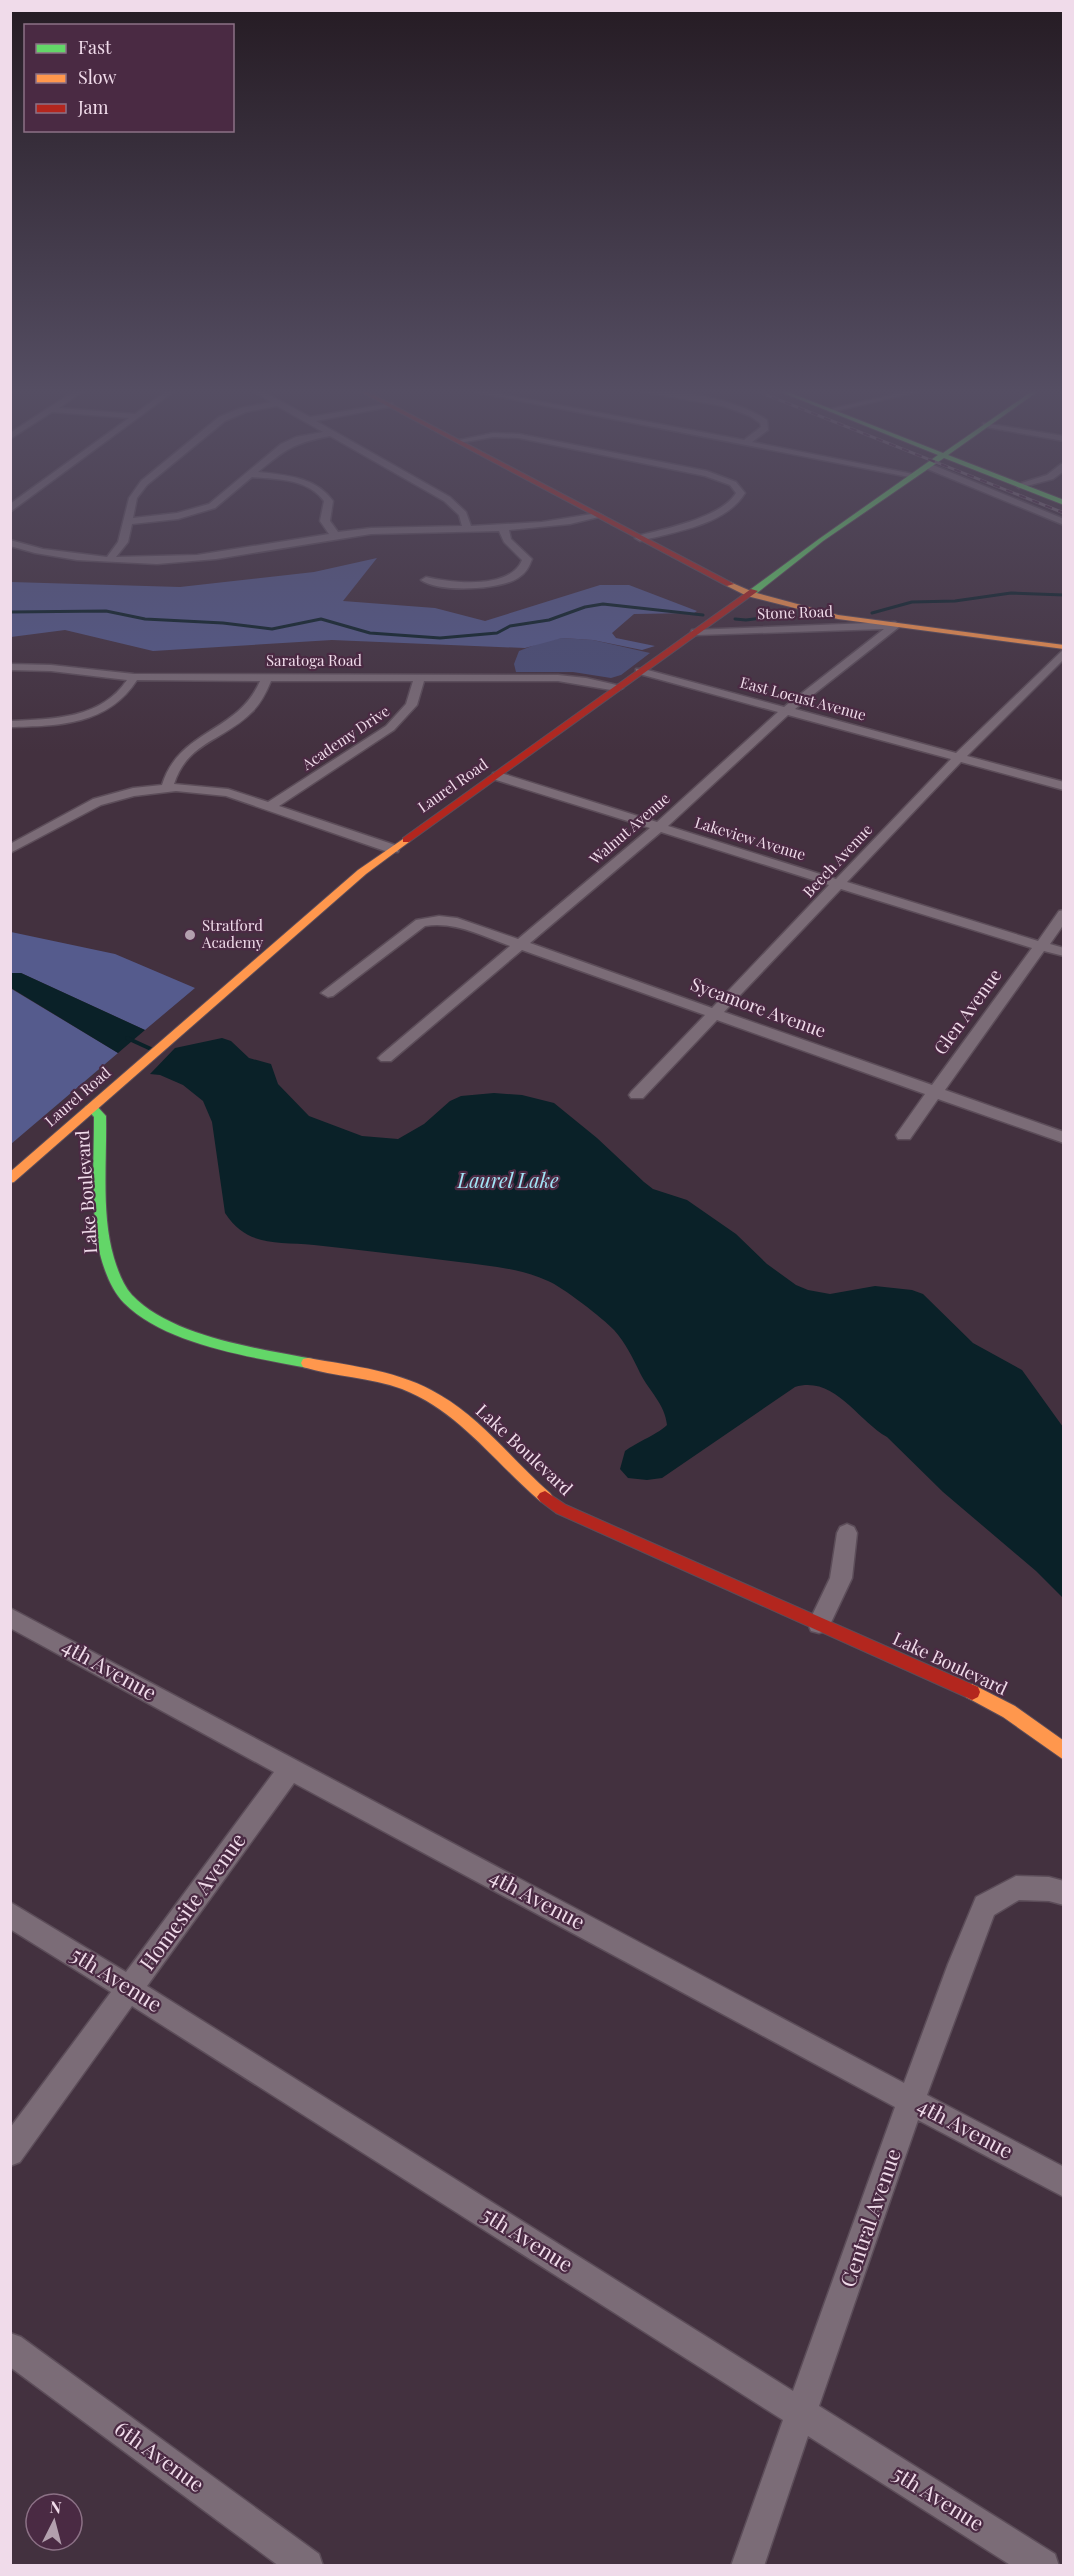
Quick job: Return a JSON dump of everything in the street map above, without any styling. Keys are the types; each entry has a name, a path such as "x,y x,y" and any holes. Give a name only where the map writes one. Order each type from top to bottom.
{"street":[{"path":"109,560 123,542 131,512"},
{"path":"130,521 193,512"},
{"path":"326,512 325,521 335,535"},
{"path":"462,512 467,528"},
{"name":"Stone Road","path":"591,512 750,594 776,602 838,617 1064,646"},
{"path":"640,538 712,517 720,512"},
{"name":"Laurel Road","path":"10,1179 352,881 393,849 863,512"},
{"path":"1040,512 1064,522"},
{"path":"12,545 56,554 109,560 166,560 209,557 335,535 553,525 598,516"},
{"path":"426,580 459,585 507,582 521,571 527,561 524,555 507,540 503,527"},
{"name":"Stone Road","path":"696,632 895,625"},
{"name":"Walnut Avenue","path":"386,1058 658,828 787,710 895,625"},
{"name":"Beech Avenue","path":"637,1095 958,758 1064,652"},
{"name":"Saratoga Road","path":"10,667 51,668 134,677 558,678 617,688"},
{"name":"East Locust Avenue","path":"640,671 1064,786"},
{"path":"10,724 59,722 99,710 123,695 134,677"},
{"path":"167,787 171,771 182,755 243,716 259,697 267,678"},
{"name":"Academy Drive","path":"269,807 390,728 411,705 419,678"},
{"name":"Lakeview Avenue","path":"497,776 658,828 1064,952"},
{"path":"10,849 97,802 134,792 167,787 219,791 393,849"},
{"name":"Glen Avenue","path":"904,1135 1064,914"},
{"name":"Sycamore Avenue","path":"328,993 422,923 439,920 457,922 1064,1138"},
{"name":"Lake Boulevard","path":"91,1107 100,1116 104,1224 111,1271 122,1294 151,1317 187,1334 207,1340 248,1351 334,1366 421,1391 454,1410 514,1470 561,1509 995,1702 1042,1733 1064,1752"},
{"path":"819,1624 841,1578 847,1533"},
{"name":"4th Avenue","path":"10,1617 1064,2183"},
{"name":"Homesite Avenue","path":"10,2152 290,1769"},
{"name":"Central Avenue","path":"747,2565 803,2414 961,1964 985,1906 1016,1888 1049,1889 1064,1893"},
{"name":"5th Avenue","path":"10,1914 1043,2565"},
{"name":"6th Avenue","path":"10,2348 307,2565"}],"shaded area":[{"path":"377,558 343,601 435,608 485,621 600,585 629,585 697,611 694,613 634,614 612,633 616,638 655,646 642,650 593,640 562,638 525,648 332,640 153,651 65,630 11,637 11,582 180,587 314,572"},
{"path":"562,638 593,640 650,653 621,675 611,678 573,672 516,672 514,664 519,651 545,641"},
{"path":"11,932 115,954 195,988 145,1030 21,973 11,973"},
{"path":"10,988 118,1053 11,1144 10,1144"}],"water":[{"path":"10,973 21,973 145,1030 118,1053 11,988"},
{"name":"Laurel Lake","path":"222,1038 231,1041 249,1058 271,1064 278,1084 309,1116 362,1136 398,1139 424,1124 450,1101 461,1096 494,1093 522,1095 554,1103 653,1189 687,1200 736,1234 767,1264 796,1285 830,1294 875,1286 912,1290 923,1294 973,1343 1022,1370 1063,1427 1063,1598 1036,1571 943,1492 887,1437 844,1401 822,1387 809,1385 795,1387 662,1478 647,1480 628,1478 620,1469 625,1451 664,1428 667,1425 666,1417 629,1350 618,1335 601,1318 562,1289 526,1273 504,1268 264,1241 243,1232 225,1213 212,1122 203,1101 183,1085 160,1075 150,1074 175,1048"}],"waterway":[{"path":"872,613 912,602 955,601 1011,593 1064,595"},
{"path":"10,612 106,611 145,619 223,623 272,629 321,619 370,633 440,638 497,633 510,626 549,620 585,607 603,604 703,615"},
{"path":"735,619 746,620 793,614"},
{"path":"127,1038 151,1049"}],"traffic: fast":[{"path":"754,591 861,512"},
{"path":"91,1107 100,1116 101,1217 107,1256 115,1278 128,1299 143,1312 163,1323 212,1342 308,1363"}],"traffic: slow":[{"path":"730,584 750,594 838,617 1064,647"},
{"path":"10,1179 362,872 406,840"},
{"path":"308,1363 390,1380 436,1399 465,1421 545,1497"},
{"path":"972,1692 997,1704 1064,1752"}],"traffic: jam":[{"path":"593,512 730,584"},
{"path":"406,840 754,591"},
{"path":"545,1497 561,1509 972,1692"}],"place":[{"name":"Stratford Academy","path":"190,935"}]}
